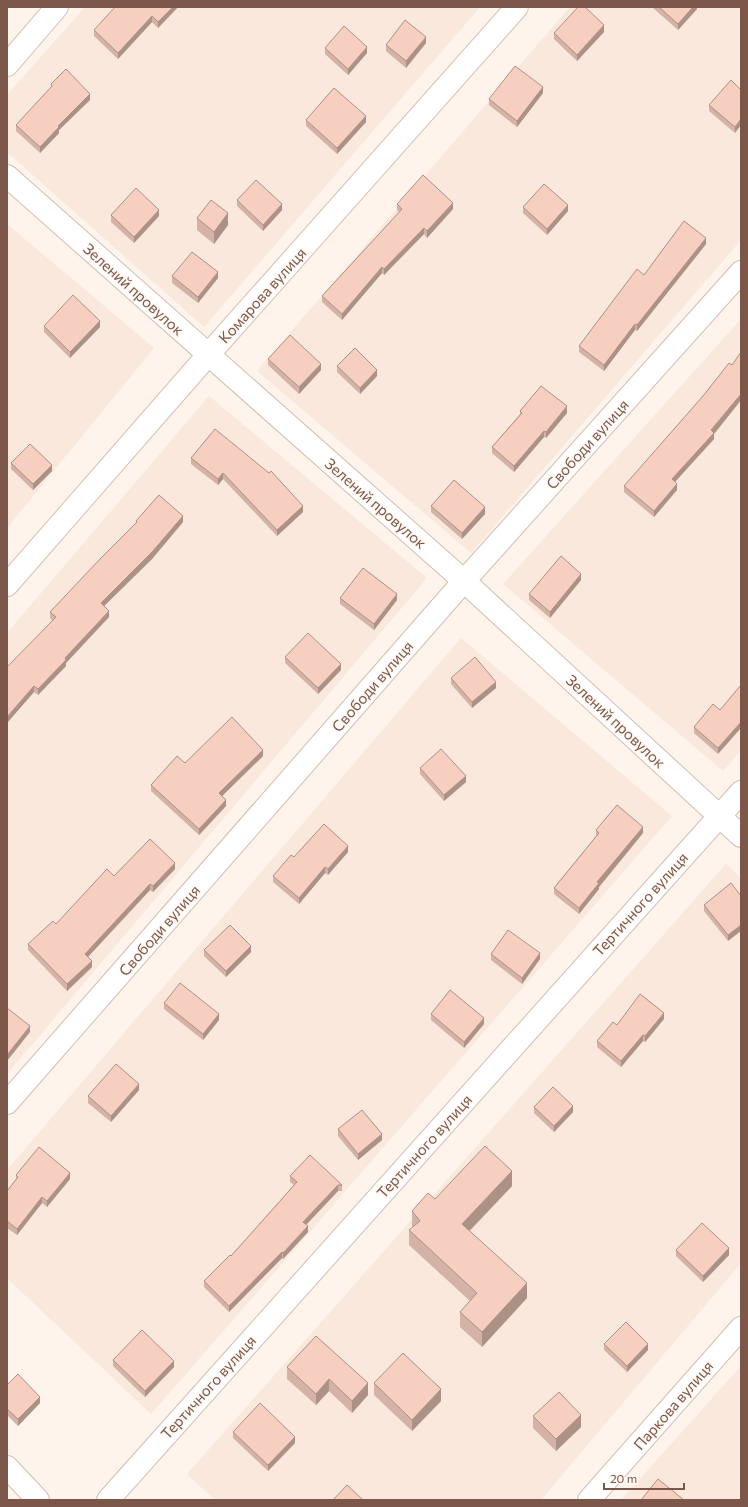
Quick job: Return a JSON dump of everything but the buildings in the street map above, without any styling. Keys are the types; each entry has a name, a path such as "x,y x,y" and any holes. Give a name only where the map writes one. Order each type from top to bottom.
{"street":[{"path":"7,65 57,7"},
{"name":"Комарова вулиця","path":"7,585 208,355 517,7"},
{"name":"Зелений провулок","path":"7,176 464,580 741,836"},
{"name":"Свободи вулиця","path":"7,1103 464,580 741,272"},
{"name":"Тертичного вулиця","path":"108,1500 741,792"},
{"name":"Паркова вулиця","path":"589,1500 741,1328"},
{"path":"7,1467 38,1500"}],"shaded area":[{"path":"85,7 480,7 204,327 7,152 7,95"},
{"path":"570,7 741,7 741,240 471,553 257,371"},
{"path":"7,224 154,348 7,528"},
{"path":"741,319 741,750 723,771 503,584"},
{"path":"209,396 427,578 7,1074 7,633"},
{"path":"461,638 672,816 151,1414 7,1278 7,1170"},
{"path":"726,864 741,878 741,1263 541,1500 215,1500 187,1474"},
{"path":"741,1366 741,1500 621,1500"}]}
